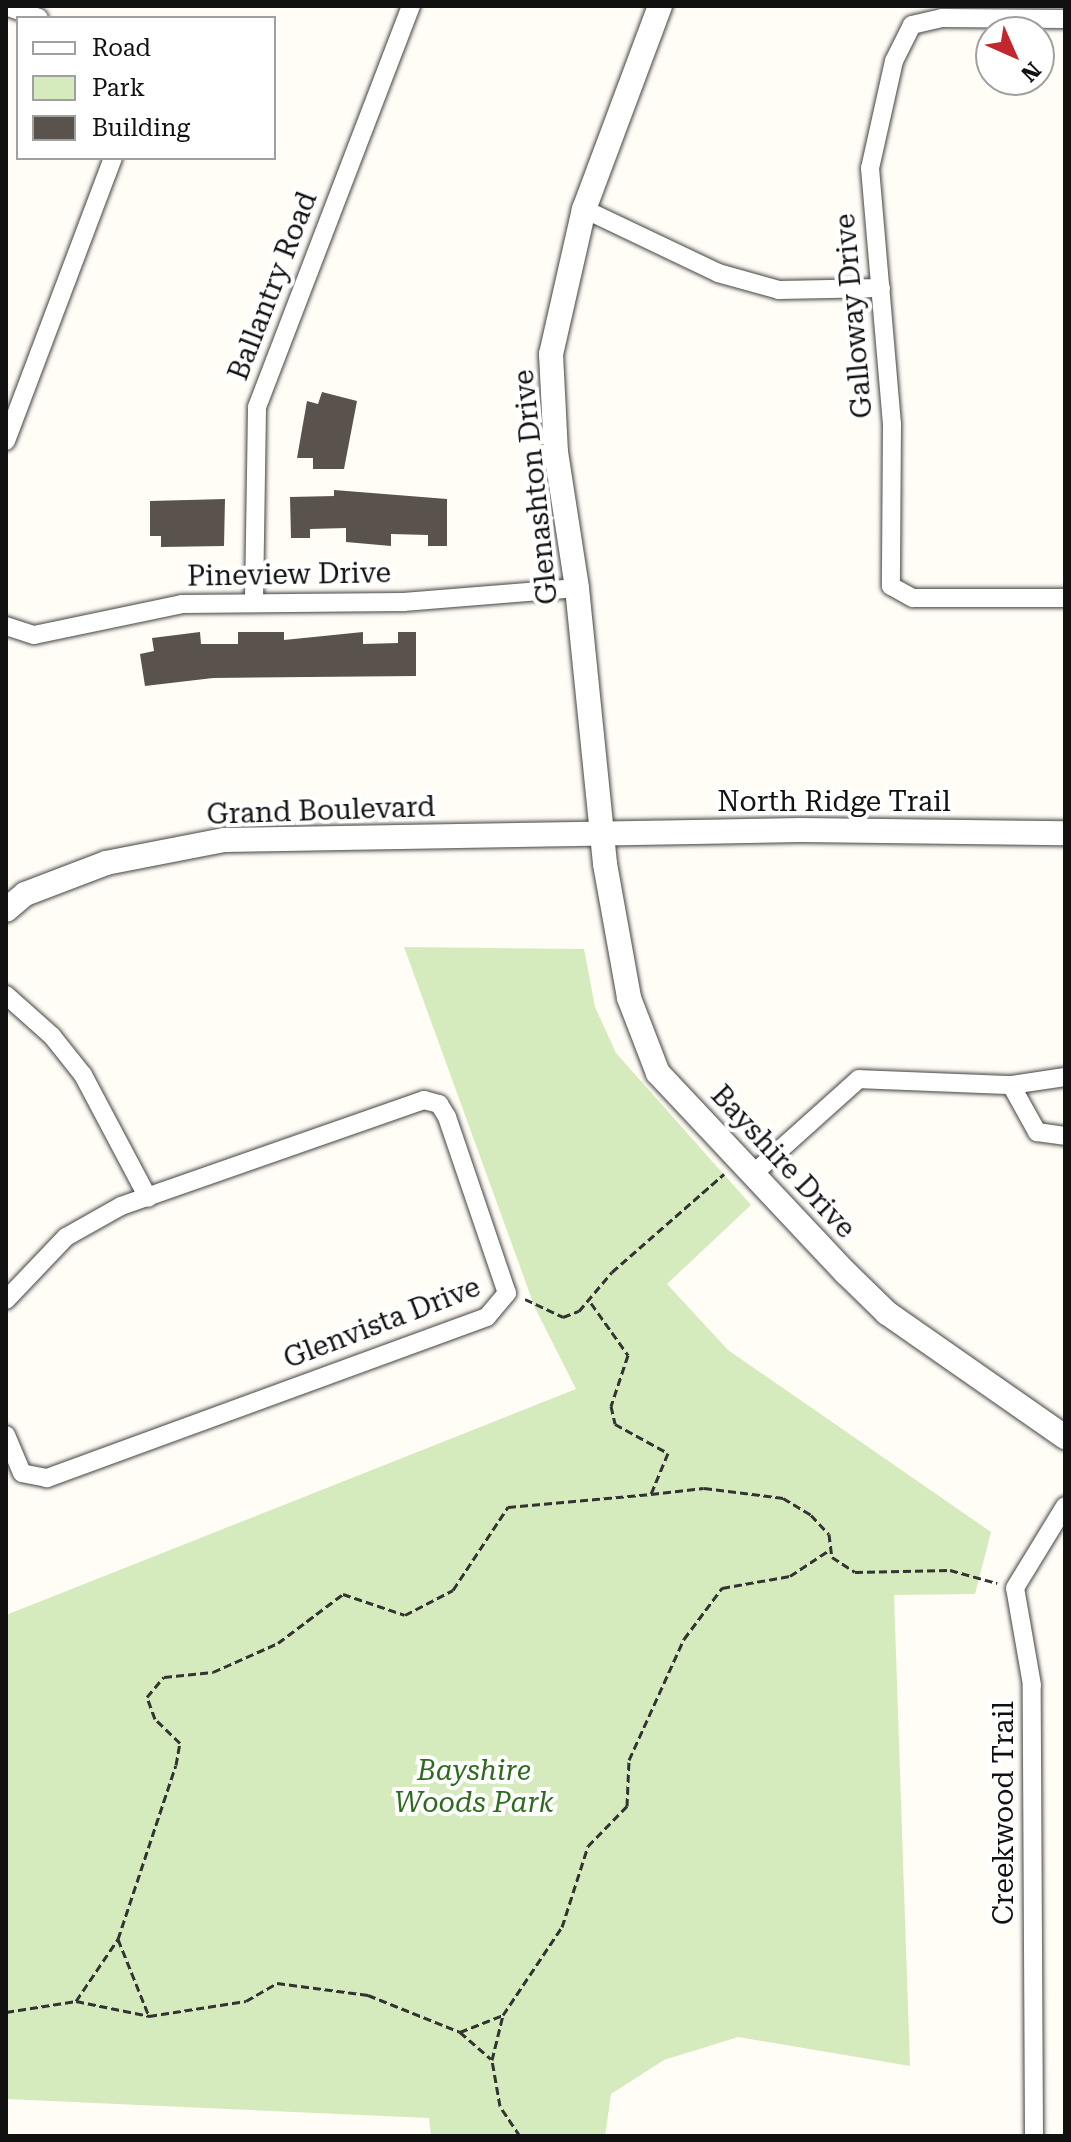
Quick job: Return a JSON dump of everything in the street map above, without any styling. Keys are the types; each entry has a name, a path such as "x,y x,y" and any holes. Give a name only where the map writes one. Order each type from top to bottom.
{"street":[{"path":"6,6 34,16"},
{"name":"Ballantry Road","path":"254,600 257,407 411,6"},
{"name":"Glenashton Drive","path":"602,833 577,588 556,452 551,354 584,209 660,6"},
{"name":"Galloway Drive","path":"1065,19 942,18 912,25 901,42 870,168 892,424 891,586 913,598 1065,598"},
{"path":"6,441 112,160"},
{"path":"584,209 718,273 779,290 881,288"},
{"name":"Pineview Drive","path":"6,626 34,635 182,604 254,600 403,602 577,588"},
{"name":"North Ridge Trail","path":"602,833 1065,833"},
{"name":"Grand Boulevard","path":"6,910 25,894 106,863 224,840 602,833"},
{"name":"Bayshire Drive","path":"602,833 629,998 658,1073 887,1313 1065,1437"},
{"path":"6,995 52,1036 83,1075 148,1198"},
{"path":"753,1174 859,1079 1011,1085 1065,1077"},
{"path":"1011,1085 1037,1132 1065,1136"},
{"name":"Glenvista Drive","path":"6,1300 66,1237 148,1198 432,1101 447,1117 507,1293 487,1317 47,1478 22,1473 6,1435"},
{"name":"Creekwood Trail","path":"1034,2136 1032,1685 1015,1588 1065,1506"}],"path":[{"path":"525,1299 563,1317 591,1303 612,1272 724,1174"},
{"path":"591,1303 628,1355 611,1406 615,1424 668,1453 651,1494"},
{"path":"76,2001 118,1939 176,1765 180,1743 155,1719 147,1697 164,1677 213,1672 278,1643 343,1594 405,1615 453,1590 508,1507 704,1488 783,1498 829,1534 831,1549 841,1566 855,1572 950,1570 999,1584"},
{"path":"520,2136 500,2106 492,2060 503,2015 562,1927 588,1846 627,1806 629,1760 684,1639 722,1588 790,1576 831,1549"},
{"path":"118,1939 149,2016"},
{"path":"6,2012 76,2001 149,2016 246,2001 277,1983 368,1995 460,2032 492,2060"},
{"path":"460,2032 503,2015"}],"green space":[{"name":"Bayshire Woods Park","path":"404,947 584,949 595,1007 616,1053 751,1205 667,1284 728,1350 991,1532 975,1594 894,1595 910,2066 738,2037 664,2060 611,2094 605,2136 431,2136 429,2118 6,2099 6,1615 576,1389 535,1308"}],"building":[{"path":"322,392 357,401 344,469 313,469 313,458 297,458 307,401 318,404"},
{"path":"334,490 447,499 447,546 428,546 428,535 391,534 391,546 346,542 346,528 310,529 310,538 291,538 290,497 334,496"},
{"path":"225,499 224,546 161,547 161,536 150,536 150,501"},
{"path":"200,632 201,644 238,644 238,632 284,632 284,640 363,632 363,644 398,643 398,632 416,632 416,676 213,678 145,686 140,654 154,651 152,638"}]}
